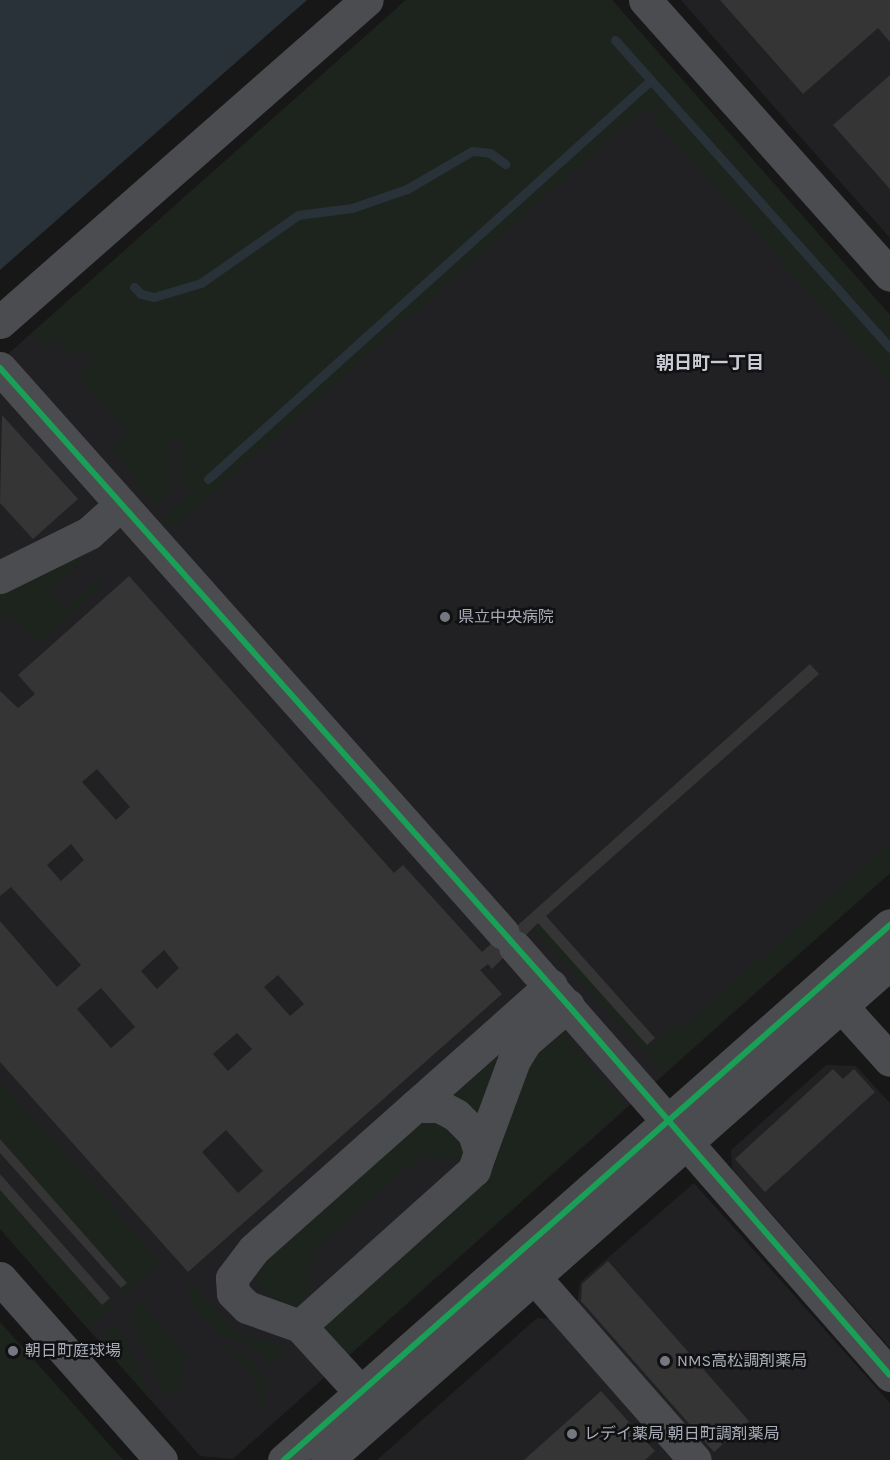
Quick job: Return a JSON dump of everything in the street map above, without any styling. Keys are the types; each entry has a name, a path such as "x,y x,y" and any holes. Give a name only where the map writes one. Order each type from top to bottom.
{"street":[{"path":"0,321 366,0"},
{"path":"645,0 890,275"},
{"path":"0,368 560,995 890,1375"},
{"path":"0,577 89,533 121,504"},
{"path":"327,1460 370,1403 832,995 890,925"},
{"path":"832,995 890,963"},
{"path":"370,1403 300,1326 247,1307 233,1293 232,1278 254,1249 415,1106 560,995"},
{"path":"300,1326 474,1170 514,1060 560,995"},
{"path":"832,995 890,1060"},
{"path":"415,1106 439,1106 456,1116 474,1133 480,1152"},
{"path":"284,1460 370,1403 535,1278 678,1132"},
{"path":"0,1278 162,1460"},
{"path":"535,1278 695,1460"}],"shaded area":[{"path":"0,0 307,0 0,270"},
{"name":"県立中央病院","path":"406,0 612,0 890,315 890,873 233,1459 200,1456 0,1229 0,361"},
{"path":"406,0 612,0 890,315 890,384 645,108 177,525 163,527 158,523 189,493 181,483 182,441 169,441 169,494 155,507 135,483 138,480 110,449 128,432 79,376 96,360 84,348 73,357 57,339 46,348 32,333"},
{"path":"681,0 890,0 890,238 796,132"},
{"path":"76,553 83,560 49,591 66,610 98,581 103,585 39,643 12,613 0,618 0,590"},
{"path":"890,843 890,873 664,1073 534,930 541,923 651,1045 674,1023 680,1030"},
{"path":"555,1025 627,1106 347,1357 317,1325 478,1181 521,1062"},
{"path":"507,1045 479,1129 444,1100"},
{"path":"826,1065 856,1066 890,1103 890,1348 732,1169 731,1150"},
{"path":"0,1081 161,1262 126,1293 121,1288 126,1282 0,1139"},
{"path":"437,1117 466,1148 461,1159 418,1158 311,1253 309,1295 302,1306 295,1307 260,1292 255,1277 264,1261 419,1122"},
{"path":"694,1183 890,1403 890,1460 713,1460 577,1305 580,1282"},
{"path":"0,1190 101,1305 110,1298 114,1303 87,1328 0,1229"},
{"path":"190,1282 237,1332 288,1348 269,1363 250,1345 219,1333 188,1299"},
{"path":"143,1299 148,1310 187,1355 183,1359 182,1387 167,1397 130,1319"},
{"path":"537,1318 562,1320 684,1460 377,1460"},
{"path":"0,1322 52,1380 123,1460 0,1460"},
{"path":"117,1323 154,1404 98,1340"},
{"path":"219,1344 244,1354 261,1373 266,1385 264,1410 258,1409 259,1396 252,1373"}],"building":[{"path":"720,0 890,0 890,42 878,28 803,94"},
{"path":"890,75 890,189 833,125"},
{"path":"2,415 78,499 33,539 0,503"},
{"path":"129,576 394,873 403,865 482,952 514,923 517,926 810,664 819,674 546,916 655,1038 647,1045 538,923 492,969 488,964 480,970 502,994 188,1272 0,1062 0,921 57,987 81,965 11,887 0,896 0,691 18,708 35,694 18,675","holes":["97,769 130,807 116,820 82,782","71,844 84,860 61,881 47,865","164,950 179,968 157,989 141,971","278,975 304,1004 290,1016 264,987","101,988 135,1027 111,1048 77,1009","237,1033 252,1049 228,1071 213,1054","226,1130 263,1171 238,1193 202,1152"]},
{"path":"833,1069 843,1079 854,1069 875,1092 765,1192 735,1159"},
{"path":"0,1139 127,1283 121,1288 0,1153"},
{"path":"0,1174 110,1298 102,1305 0,1190"},
{"name":"NMS高松調剤薬局","path":"608,1261 749,1421 714,1452 581,1301 582,1284"},
{"path":"601,1391 655,1451 645,1460 524,1460"}],"waterway":[{"path":"615,40 890,348"},
{"path":"208,479 651,80"},
{"path":"134,287 141,294 154,297 201,283 298,215 352,208 407,189 472,151 490,153 505,164"}],"cycle path":[{"path":"0,368 568,1005 890,1375"},
{"path":"284,1460 890,925"}],"place":[{"name":"県立中央病院","path":"445,617"},
{"name":"朝日町庭球場","path":"13,1351"},
{"name":"NMS高松調剤薬局","path":"665,1361"},
{"name":"レデイ薬局 朝日町調剤薬局","path":"572,1434"}],"district":[{"name":"朝日町一丁目","path":"710,363"}]}
